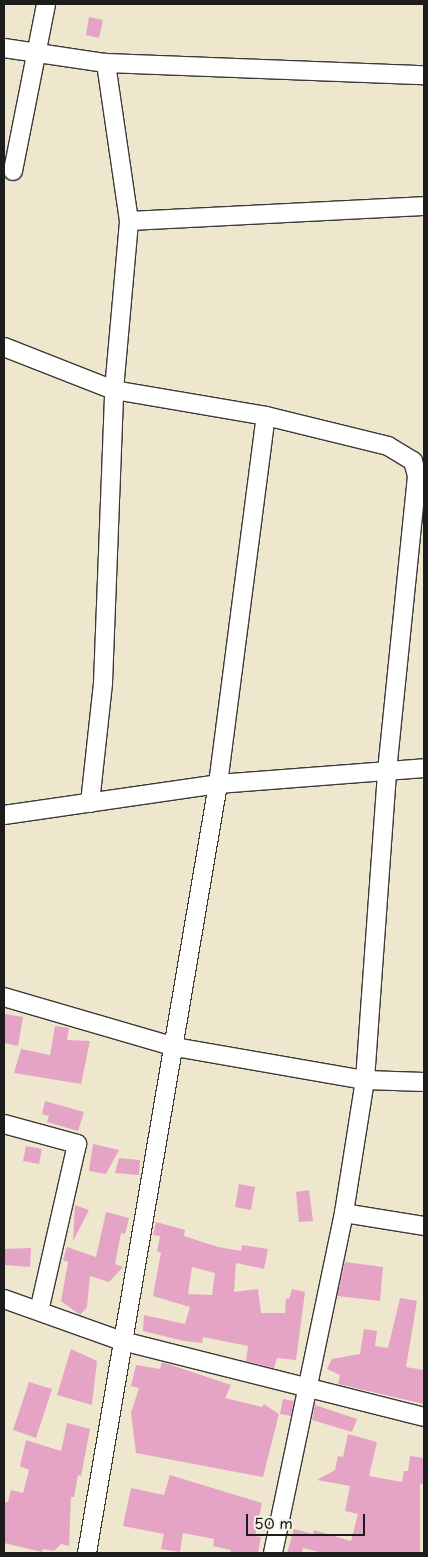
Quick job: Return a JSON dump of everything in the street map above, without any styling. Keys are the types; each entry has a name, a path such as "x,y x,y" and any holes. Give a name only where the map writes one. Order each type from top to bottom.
{"street":[{"path":"13,171 46,4"},
{"path":"4,48 36,55 106,63 424,75"},
{"path":"90,803 103,683 114,390 129,221 106,63"},
{"path":"129,221 424,206"},
{"path":"4,347 114,390 266,416 388,446 413,461 417,476 387,773 365,1080 344,1213 309,1388 273,1553"},
{"path":"87,1553 122,1341 175,1047 218,784 266,416"},
{"path":"4,815 218,784 387,773 424,768"},
{"path":"4,997 175,1047 365,1080 424,1082"},
{"path":"4,1124 77,1144 39,1311"},
{"path":"344,1213 424,1226"},
{"path":"4,1299 122,1341 424,1417"}],"building":[{"path":"89,17 103,20 99,38 86,35"},
{"path":"5,1014 23,1017 18,1046 4,1043"},
{"path":"55,1026 69,1028 67,1040 90,1041 81,1084 14,1073 21,1049 50,1055"},
{"path":"45,1101 84,1112 78,1131 47,1122 49,1116 42,1114"},
{"path":"93,1144 119,1150 106,1174 89,1171"},
{"path":"26,1146 42,1149 39,1164 23,1161"},
{"path":"119,1158 140,1160 139,1175 115,1173"},
{"path":"239,1184 255,1187 251,1210 235,1207"},
{"path":"309,1190 313,1221 299,1222 296,1192"},
{"path":"75,1205 89,1210 73,1241"},
{"path":"106,1212 129,1218 125,1234 121,1233 115,1264 123,1267 109,1282 90,1276 87,1307 80,1315 61,1301 68,1262 63,1260 67,1247 96,1257"},
{"path":"156,1222 185,1230 184,1236 218,1247 241,1251 242,1245 268,1249 264,1269 236,1263 234,1292 258,1289 261,1313 285,1313 286,1298 289,1299 292,1289 305,1292 296,1360 277,1358 274,1368 246,1361 248,1346 203,1337 202,1343 184,1341 143,1331 144,1315 185,1324 190,1307 153,1296 161,1252 157,1252 160,1236 153,1235","holes":["192,1267 215,1273 212,1295 188,1294"]},
{"path":"31,1248 30,1267 4,1265 4,1249"},
{"path":"345,1262 383,1267 380,1301 337,1296"},
{"path":"400,1298 417,1301 406,1367 424,1370 424,1404 338,1384 340,1375 327,1369 332,1359 360,1354 364,1329 377,1331 375,1346 388,1348"},
{"path":"71,1349 97,1361 92,1405 57,1395"},
{"path":"162,1362 231,1385 225,1398 262,1407 264,1404 279,1414 263,1477 136,1453 131,1413 139,1388 131,1386 136,1365 160,1369"},
{"path":"29,1382 52,1389 36,1438 13,1430"},
{"path":"283,1399 294,1401 291,1416 280,1414"},
{"path":"315,1405 357,1419 352,1432 312,1420"},
{"path":"67,1423 90,1429 81,1476 78,1475 74,1497 71,1497 69,1546 61,1544 54,1551 43,1549 42,1552 4,1543 4,1502 8,1502 11,1490 23,1493 29,1470 20,1466 26,1440 61,1451"},
{"path":"348,1434 377,1442 369,1476 402,1482 404,1471 408,1471 410,1456 424,1458 424,1484 420,1484 420,1553 323,1553 303,1548 302,1553 287,1553 294,1529 313,1534 314,1530 351,1541 358,1514 345,1511 350,1486 317,1480 335,1470 338,1456 343,1457"},
{"path":"170,1475 262,1503 255,1536 261,1537 258,1553 230,1553 231,1550 213,1546 214,1539 183,1533 180,1552 161,1549 164,1534 123,1526 131,1488 164,1495"}]}
